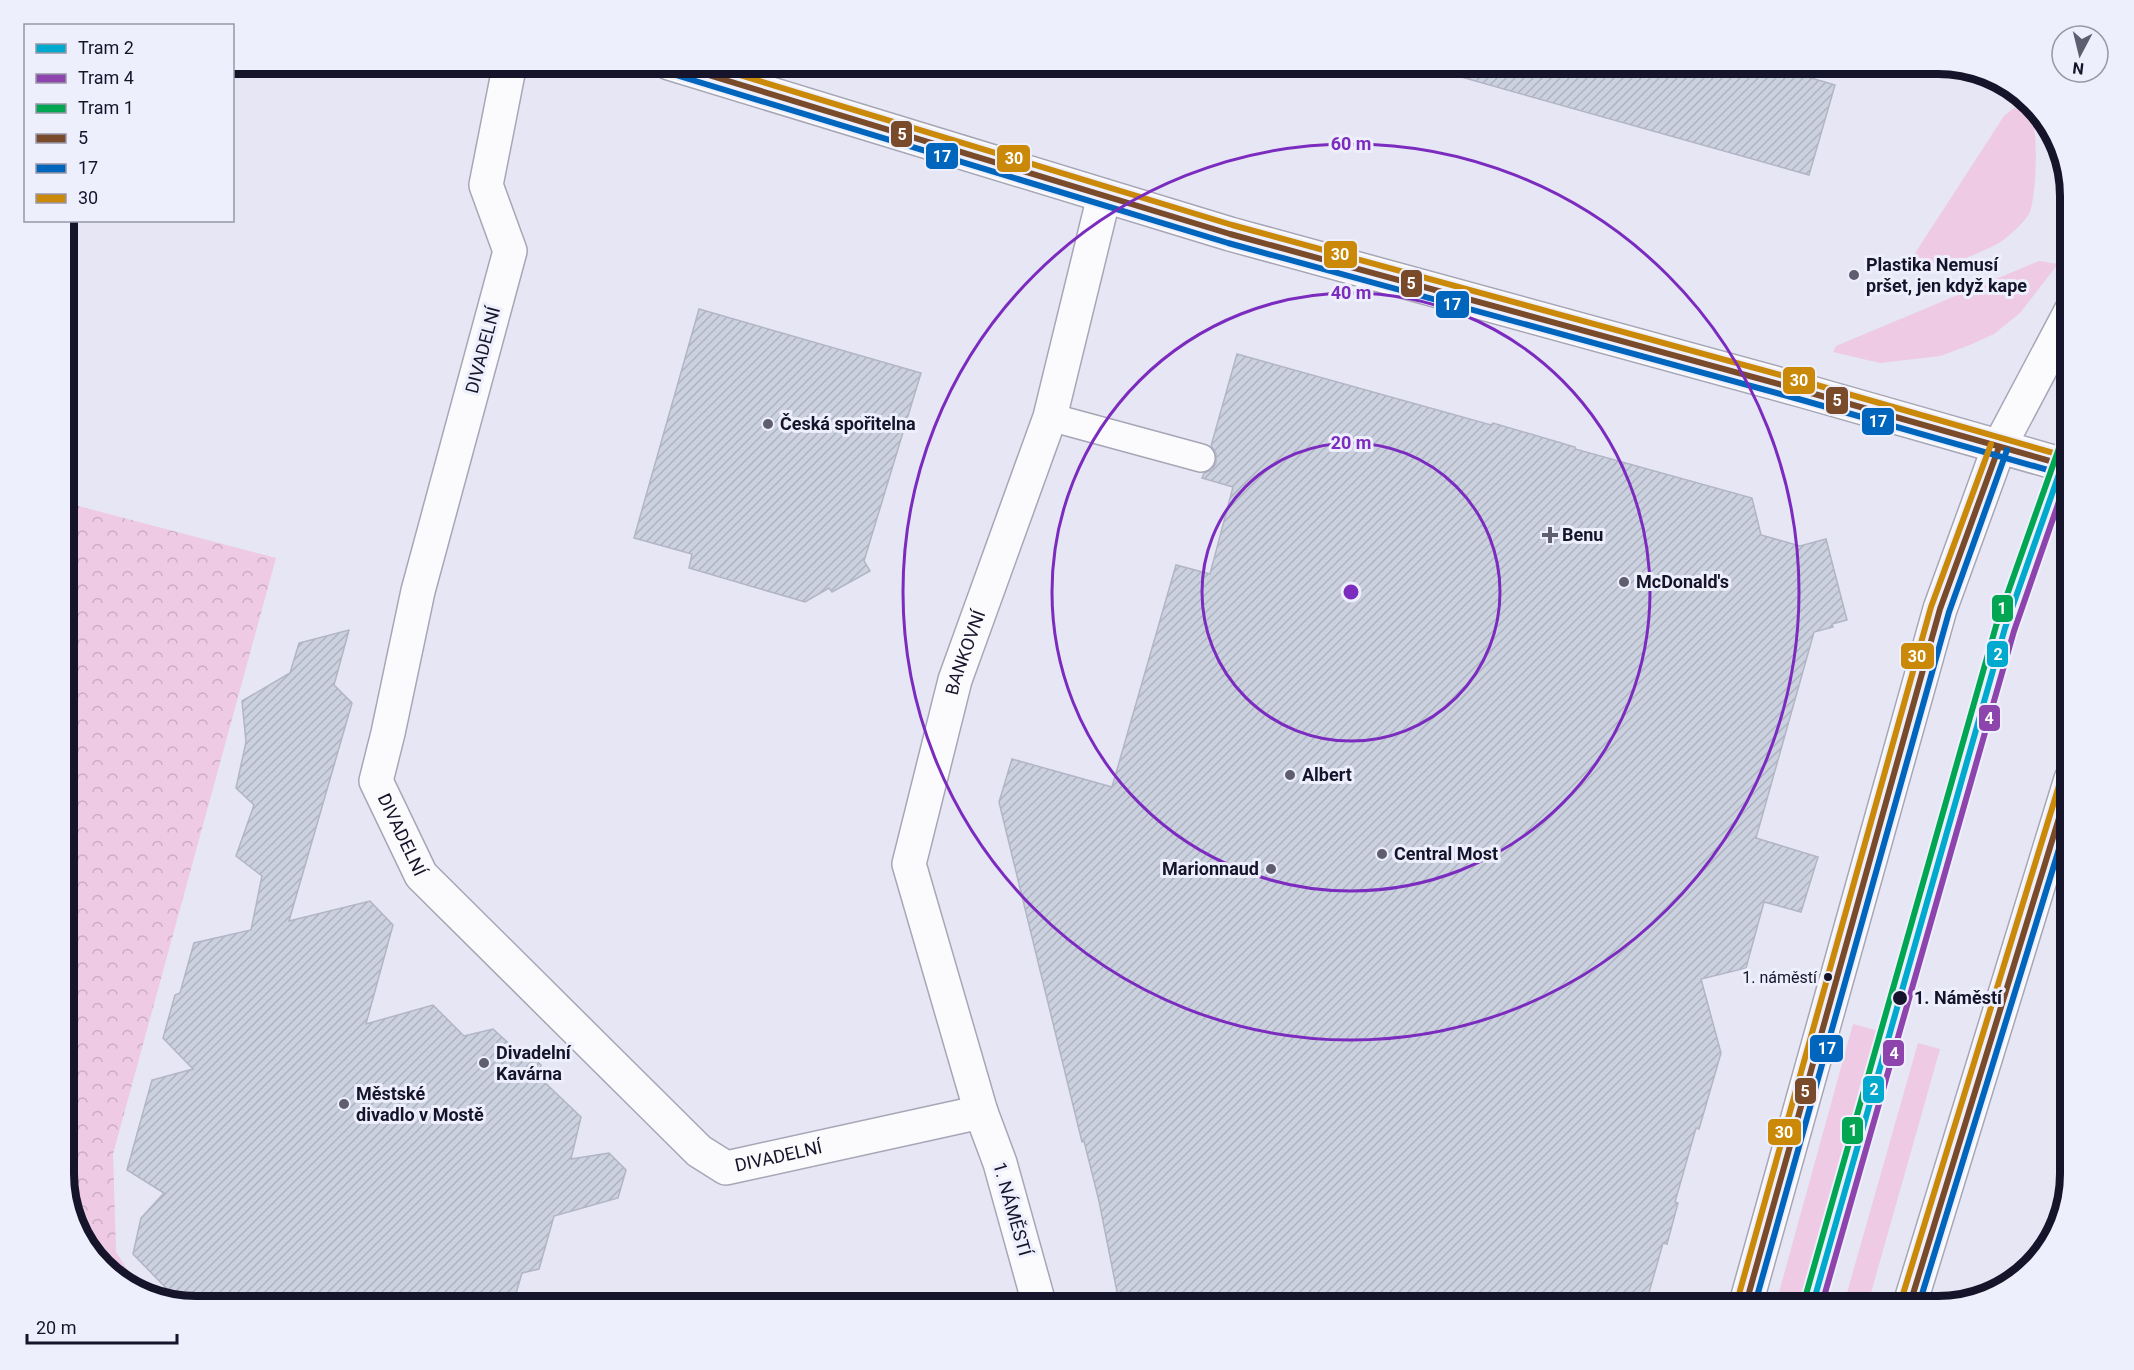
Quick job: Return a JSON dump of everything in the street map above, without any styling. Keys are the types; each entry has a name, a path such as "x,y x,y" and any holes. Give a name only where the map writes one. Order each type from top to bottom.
{"street":[{"name":"DIVADELNÍ","path":"508,74 486,185 510,251 418,591 376,781 421,875 699,1151 726,1168 981,1112"},
{"path":"705,74 1230,234 1804,391 2060,464"},
{"name":"BANKOVNÍ","path":"981,1112 909,864 955,680 1050,417 1104,196"},
{"path":"1748,1296 1940,609 1999,447 2060,332"},
{"path":"1912,1296 2060,815"},
{"name":"1. NÁMĚSTÍ","path":"981,1112 1000,1163 1037,1296"}],"lane":[{"path":"1050,417 1202,458"}],"green space":[{"path":"2014,108 2022,109 2032,121 2035,131 2035,183 2029,214 2011,234 1999,243 1942,267 1912,274 1906,268 1910,261 2004,116"},
{"path":"2039,261 2058,264 2020,313 1994,334 1970,345 1940,356 1880,363 1833,352 1836,346"},
{"path":"74,505 276,558 113,1154 116,1252 133,1279 109,1261 90,1235 78,1206 74,1182"},
{"path":"1853,1024 1883,1032 1808,1296 1778,1296"},
{"path":"1918,1043 1940,1049 1870,1296 1846,1296"}],"building":[{"path":"1798,74 1835,85 1809,175 1454,75"},
{"path":"699,309 921,373 864,561 870,571 832,592 829,588 805,602 689,568 692,554 634,538"},
{"name":"Central Most","path":"1237,354 1491,425 1493,423 1575,447 1575,449 1752,498 1761,535 1800,546 1826,539 1847,620 1814,632 1756,838 1818,857 1801,912 1764,902 1746,968 1701,979 1721,1053 1675,1202 1678,1203 1667,1244 1663,1243 1648,1296 1118,1296 1099,1201 1084,1141 1082,1142 999,802 1012,759 1112,787 1176,565 1210,574 1233,487 1202,478 1204,473 1212,470 1216,463 1216,453 1211,446"},
{"name":"Městské divadlo v Mostě","path":"349,630 334,685 352,703 289,921 370,901 393,925 366,1024 433,1005 464,1036 493,1029 517,1051 525,1050 541,1065 538,1076 581,1117 571,1159 609,1153 626,1170 618,1198 554,1216 539,1269 522,1273 515,1296 180,1295 165,1292 166,1288 133,1254 141,1218 164,1193 127,1170 152,1080 193,1069 163,1038 175,995 180,993 194,943 251,930 262,876 236,856 254,805 236,788 246,742 242,701 290,673 299,643"}],"tram line":[{"name":"1","path":"1806,1296 1996,626 2060,445"},
{"name":"2","path":"1815,1296 2005,628 2060,471"},
{"name":"4","path":"1824,1296 2014,631 2060,499"}],"transit line":[{"name":"17","path":"673,74 1228,243 1802,400 2060,473"},
{"name":"5","path":"705,74 1230,234 1804,391 2060,464"},
{"name":"30","path":"736,74 1232,225 1806,382 2060,455"},
{"name":"30","path":"1739,1296 1931,607 1991,444"},
{"name":"5","path":"1748,1296 1940,609 1999,447"},
{"name":"17","path":"1757,1296 1949,612 2007,450"},
{"name":"30","path":"1902,1296 2060,783"},
{"name":"5","path":"1912,1296 2060,815"},
{"name":"17","path":"1921,1296 2060,846"}],"place":[{"name":"Plastika Nemusí pršet, jen když kape","path":"1854,275"},
{"name":"Česká spořitelna","path":"768,424"},
{"name":"Benu","path":"1550,535"},
{"name":"McDonald's","path":"1624,582"},
{"name":"Albert","path":"1290,775"},
{"name":"Central Most","path":"1382,854"},
{"name":"Marionnaud","path":"1271,869"},
{"name":"1. náměstí","path":"1828,977"},
{"name":"1. Náměstí","path":"1900,998"},
{"name":"Divadelní Kavárna","path":"484,1063"},
{"name":"Městské divadlo v Mostě","path":"344,1104"}]}
